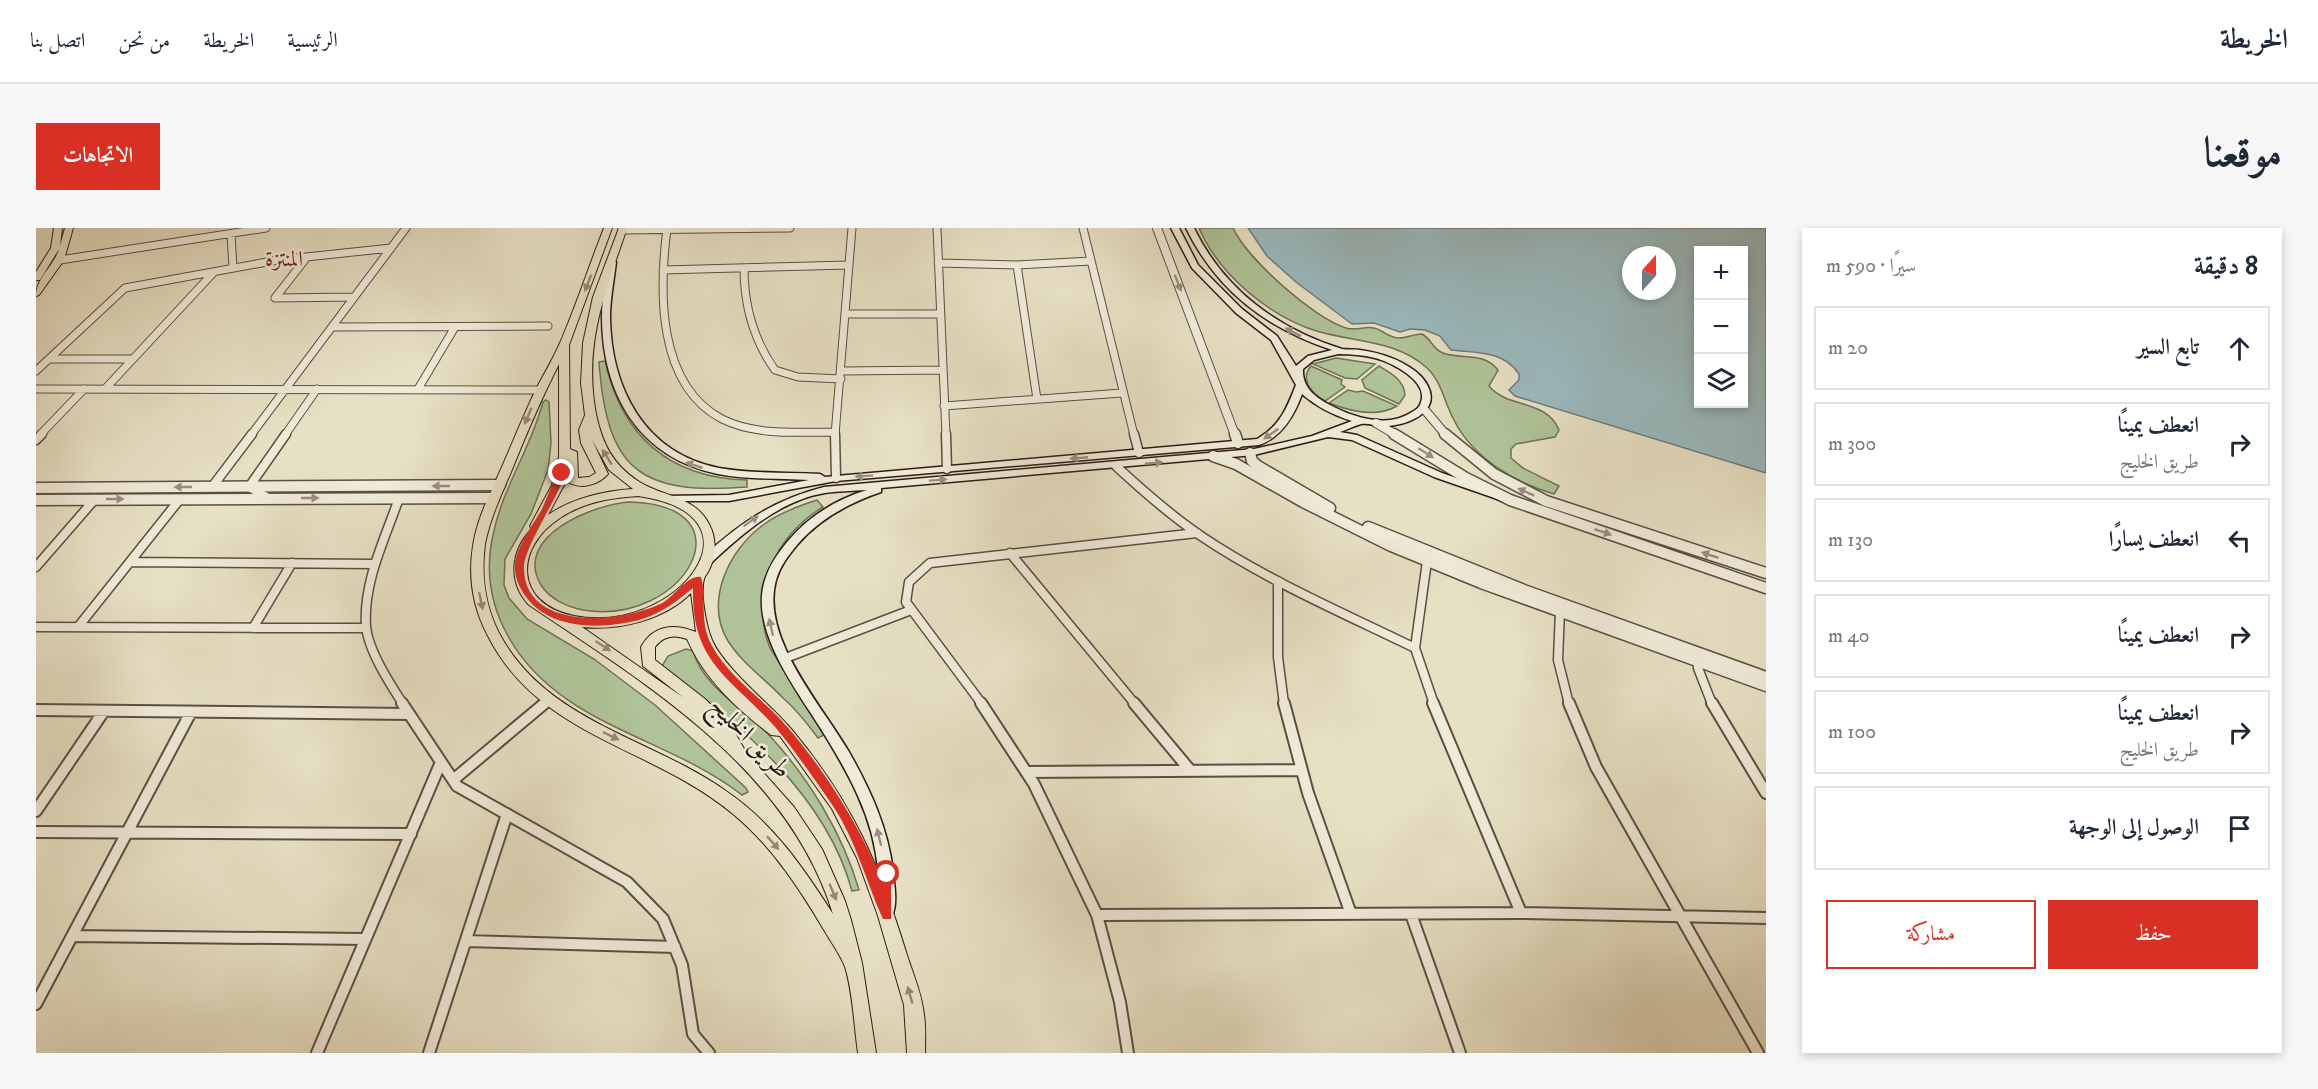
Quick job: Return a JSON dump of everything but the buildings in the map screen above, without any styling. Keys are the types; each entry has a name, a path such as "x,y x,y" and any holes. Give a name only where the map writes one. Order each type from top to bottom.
{"main road":[{"path":"36,278 55,248 58,228"},
{"path":"36,293 60,260 69,228"},
{"path":"608,228 564,345 539,390 497,492 479,543 477,561 481,606 502,651 522,678 547,700 577,720 686,773 740,809 780,850 809,891 853,963"},
{"path":"1175,228 1195,266 1239,311 1274,338 1299,381 1320,406 1361,421 1376,423 1413,418 1424,410 1428,399 1425,386 1415,375 1380,356 1348,351 1287,330 1246,300 1208,262 1190,228"},
{"path":"622,229 595,305 587,347 586,380 591,414 605,456 621,474 652,494"},
{"path":"612,261 606,317 610,358 626,407 641,430 652,441 687,462 730,473 836,478"},
{"path":"564,345 562,382 565,457 562,473 554,496 527,543 519,564 521,584 533,602 554,615 591,622 611,622 641,615 669,603 698,579 707,560 710,537 704,523 694,511 669,498"},
{"path":"527,543 541,526 561,511 586,500 612,494 652,494 669,498 729,498 836,478 1258,442 1271,436 1292,412 1300,366 1308,359 1320,354 1348,351"},
{"path":"565,417 570,432 572,479 584,483 598,478 603,471 593,458 584,430 591,414"},
{"path":"707,560 754,519 795,498 836,488 1250,453 1325,434 1361,421"},
{"path":"1325,434 1354,437 1438,475 1510,500"},
{"path":"887,915 887,874 877,827 836,742 783,659 773,638 768,602 773,575 792,542 820,515 855,496 905,483"},
{"name":"طريق الخليج","path":"698,579 697,613 704,641 711,654 730,677 764,708 795,745 855,833 870,866 887,915 915,1014 916,1053"},
{"name":"طريق الخليج","path":"554,615 649,677 742,760 775,795 802,829 821,862 837,902 853,963 866,1053"},
{"path":"742,760 734,739 716,718 648,662 648,647 658,635 681,630 692,636 698,651 713,675 732,695 795,745"}],"street":[{"path":"60,260 267,228"},
{"path":"212,487 406,228"},
{"path":"622,229 790,228"},
{"path":"836,478 835,432 852,228"},
{"path":"937,228 947,469"},
{"path":"1083,228 1122,393 1139,453"},
{"path":"1157,228 1238,443"},
{"path":"666,229 662,258 664,322 682,379 706,411 723,419 764,430 835,432"},
{"path":"231,234 233,268"},
{"path":"36,371 125,288 233,268 391,248"},
{"path":"307,257 275,298 354,297"},
{"path":"938,263 1017,265 1091,261"},
{"path":"663,270 849,265"},
{"path":"1017,265 1037,399"},
{"path":"744,268 743,295 753,332 777,372 790,376 943,370"},
{"path":"105,389 214,271"},
{"path":"846,314 940,314"},
{"path":"332,327 548,326"},
{"path":"418,389 455,327"},
{"path":"49,358 132,359"},
{"path":"36,389 539,390"},
{"path":"36,440 84,389"},
{"path":"249,487 317,389"},
{"path":"944,406 1122,393"},
{"path":"1424,410 1444,436 1461,451 1515,487 1546,501 1766,573"},
{"path":"1376,423 1466,478 1510,500 1766,588"},
{"path":"1250,453 1252,460 1258,466 1320,503 1374,530 1766,686"},
{"path":"1213,456 1236,464 1303,502 1427,561 1560,611 1697,657 1766,677"},
{"path":"1116,466 1197,533 1278,581 1415,648"},
{"path":"249,487 270,498"},
{"path":"36,488 249,487 497,492"},
{"path":"36,500 399,498 497,492"},
{"path":"399,498 367,589 366,628 385,677 457,786 627,882 663,919 682,965 693,1034 709,1053"},
{"path":"78,627 180,499"},
{"path":"36,567 94,500"},
{"path":"1165,536 1175,517"},
{"path":"1128,1053 1120,1002 1097,915 1026,772 988,712 906,602 909,582 930,563 1197,533"},
{"path":"1010,553 1189,769"},
{"path":"1427,561 1415,648 1434,705 1521,913"},
{"path":"130,562 374,564"},
{"path":"253,628 292,563"},
{"path":"1278,581 1279,669 1302,770 1351,914"},
{"path":"783,659 911,610"},
{"path":"1560,611 1558,660 1571,710 1596,767 1758,1053"},
{"path":"36,627 366,628"},
{"path":"1697,657 1708,693 1735,745 1766,793"},
{"path":"453,780 547,700"},
{"path":"36,710 409,714"},
{"path":"36,811 104,711"},
{"path":"36,1004 191,712"},
{"path":"317,1053 441,762"},
{"path":"1026,772 1189,769 1302,770"},
{"path":"429,1053 507,814"},
{"path":"36,832 411,834"},
{"path":"1097,915 1521,913 1766,918"},
{"path":"1411,914 1460,1053"},
{"path":"72,936 365,939"},
{"path":"466,940 675,946"}],"green space":[{"path":"1199,228 1233,228 1266,271 1317,313 1333,322 1350,329 1374,328 1395,338 1422,334 1443,353 1479,358 1492,364 1498,370 1489,386 1506,398 1546,413 1559,430 1555,437 1516,444 1511,449 1511,458 1523,468 1559,486 1554,494 1510,476 1483,457 1472,446 1454,420 1432,374 1416,359 1390,347 1320,332 1283,316 1265,305 1233,278 1219,262"},
{"path":"1336,358 1375,364 1357,379 1345,378 1313,364"},
{"path":"605,361 623,411 653,448 672,461 694,471 747,480 747,487 680,486 655,480 636,468 621,452 610,429 603,399 599,362"},
{"path":"1311,366 1342,380 1341,384 1345,387 1325,401 1312,390 1307,381 1306,376"},
{"path":"1379,366 1388,371 1402,385 1405,395 1399,404 1365,388 1362,380"},
{"path":"1348,390 1363,391 1397,406 1380,412 1363,412 1329,403"},
{"path":"546,400 549,402 551,443 548,470 531,514 505,559 504,585 509,598 527,619 594,659 655,705 748,792 742,795 681,758 584,710 555,691 529,666 508,636 493,599 489,574 493,535 503,501 543,402"},
{"path":"817,500 823,507 806,519 779,550 770,568 763,607 764,627 770,648 824,735 818,738 792,706 734,649 721,626 719,610 724,577 740,548 763,525 796,507"},
{"path":"629,502 667,508 689,523 696,542 691,564 675,584 650,601 619,610 583,610 559,602 541,585 535,567 538,552 547,538 561,526 579,516 614,504"},
{"path":"686,649 693,651 698,664 715,687 769,735 797,769 834,827 859,890 852,891 840,856 822,823 801,792 749,737 662,666 668,656"}],"water":[{"path":"1248,228 1766,228 1766,473 1515,396 1509,390 1519,380 1519,374 1505,361 1488,354 1451,350 1440,336 1425,330 1410,329 1400,332 1374,323 1352,324 1296,282 1267,256"}],"district":[{"name":"المنتزة","path":"284,259"}],"route":[{"path":"562,473 554,496 527,543 519,564 521,584 533,602 554,615 581,621 611,622 641,615 669,603 698,579 697,613 704,641 711,654 730,677 779,725 838,805 855,833 870,866 887,915 887,874"}]}
